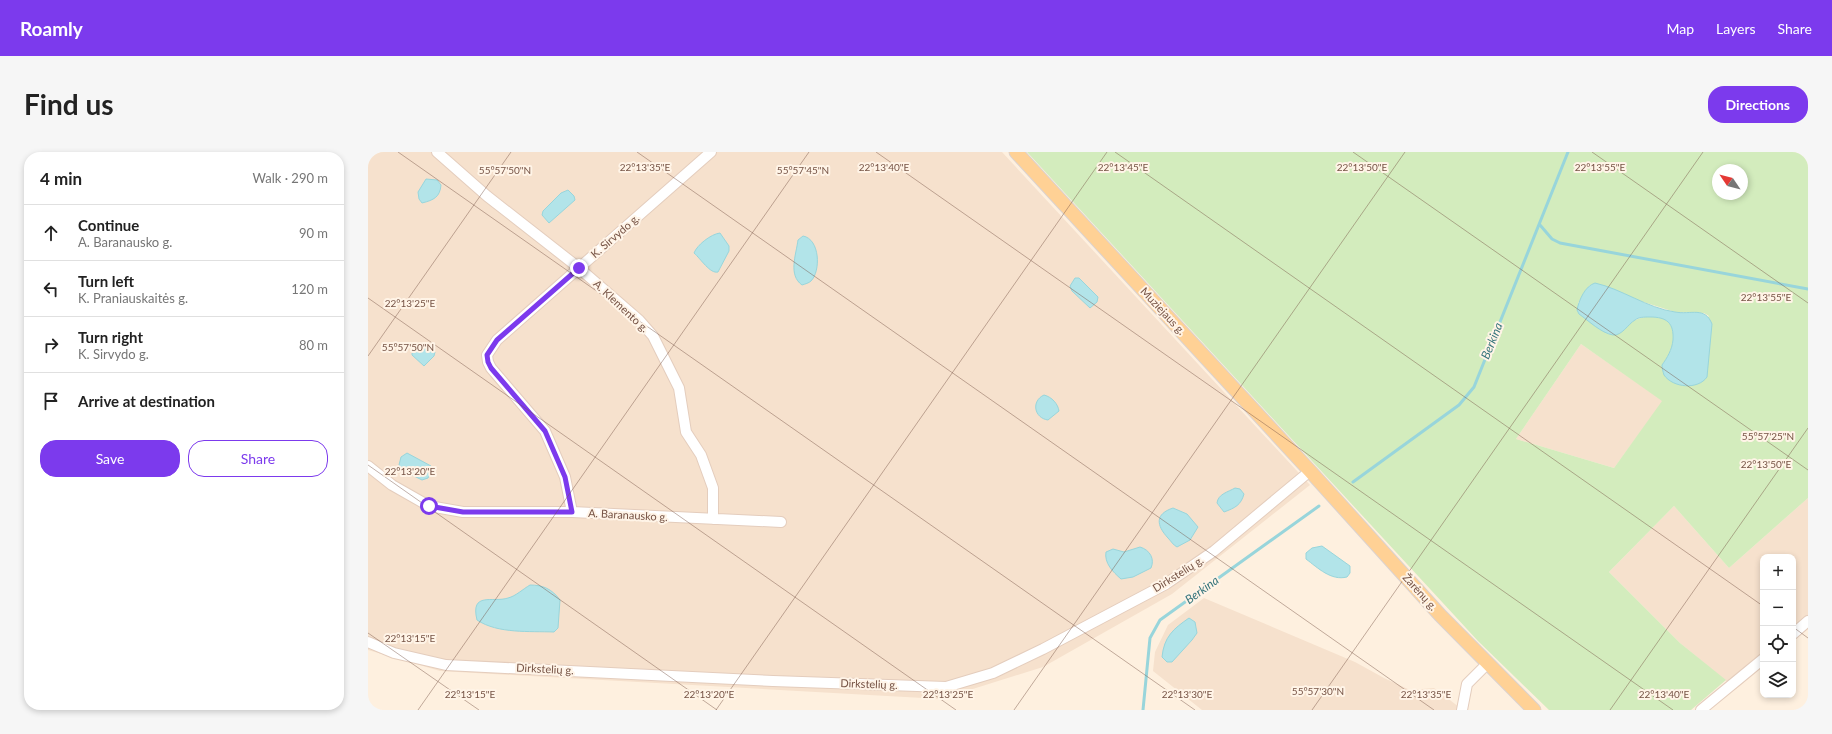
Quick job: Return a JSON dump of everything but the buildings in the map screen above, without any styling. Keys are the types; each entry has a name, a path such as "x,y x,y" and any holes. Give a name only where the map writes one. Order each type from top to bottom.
{"main road":[{"name":"Muziejaus g.","path":"1016,152 1310,471"},
{"name":"Žarėnų g.","path":"1310,471 1440,615 1534,710"}],"street":[{"name":"A. Klemento g.","path":"437,152 487,196 579,268 639,320 653,336 679,388 686,432 701,455 713,488 713,519"},
{"name":"K. Sirvydo g.","path":"572,512 565,477 545,431 491,368 487,355 497,340 711,152"},
{"name":"A. Baranausko g.","path":"368,466 392,485 429,506 463,512 572,512 781,522"},
{"name":"Dirkstelių g.","path":"368,642 394,653 446,665 773,681 946,687 993,673 1043,649 1166,584 1214,551 1310,471"},
{"path":"1796,631 1808,621"},
{"path":"1701,710 1760,661"},
{"path":"1462,710 1467,684 1488,663"}],"shaded area":[{"path":"368,152 1002,152 1310,485 1172,594 1043,667 941,699 440,671 368,650"},
{"path":"1581,344 1663,401 1614,468 1516,439"},
{"path":"1808,498 1808,629 1796,639 1796,554 1760,554 1760,669 1736,689 1680,643 1609,572 1674,506 1729,568"},
{"path":"1204,598 1355,662 1410,690 1434,688 1463,710 1202,710 1153,671 1155,652 1168,625"}],"green space":[{"path":"1027,152 1808,152 1808,498 1729,568 1674,506 1609,572 1680,643 1726,680 1691,710 1549,710 1478,641","holes":["1590,285 1675,312 1704,313 1709,316 1662,365 1671,350 1674,338 1674,332 1669,322 1660,317 1648,316 1637,319 1628,324 1578,303","1581,344 1662,401 1614,468 1516,439"]}],"water":[{"path":"426,179 437,180 441,185 436,197 430,201 422,203 419,199 418,192"},
{"path":"568,190 574,196 575,200 549,223 542,215 543,211 561,193"},
{"path":"720,233 729,246 729,251 718,272 715,272 712,271 694,253 705,240"},
{"path":"803,236 809,238 813,243 816,249 817,263 814,276 811,281 802,285 795,276 794,264 798,240"},
{"path":"1075,278 1079,278 1098,297 1097,302 1090,308 1072,291 1070,286"},
{"path":"1595,283 1654,307 1681,313 1697,312 1706,315 1712,324 1707,377 1698,384 1686,386 1673,383 1664,375 1662,365 1670,350 1673,334 1671,325 1661,318 1646,317 1637,319 1619,334 1613,335 1600,329 1579,314 1577,310 1579,302 1585,290"},
{"path":"422,345 431,348 435,352 434,356 424,366 412,355 412,353"},
{"path":"1044,395 1050,397 1054,401 1059,411 1048,420 1043,419 1037,413 1036,409 1037,401"},
{"path":"407,453 431,466 432,470 428,478 422,480 402,470 399,465 401,457"},
{"path":"1235,488 1240,489 1244,494 1243,498 1237,506 1224,512 1217,503 1219,497"},
{"path":"1173,508 1187,514 1198,527 1190,540 1177,547 1161,529 1159,520 1163,513"},
{"path":"1322,546 1350,566 1350,573 1347,577 1341,578 1325,573 1306,559 1306,553 1312,548"},
{"path":"1140,547 1144,548 1151,555 1151,568 1133,577 1121,579 1108,564 1106,560 1106,552 1113,549 1124,552"},
{"path":"530,585 547,588 560,600 558,628 554,632 504,630 495,628 477,620 477,605 480,602 484,600 511,597"},
{"path":"1189,618 1195,622 1197,633 1172,662 1167,662 1162,657 1167,639 1178,626"}],"waterway":[{"name":"Berkina","path":"1353,482 1459,405 1474,387 1568,152"},
{"path":"1540,225 1552,239 1560,243 1808,289"},
{"name":"Berkina","path":"1143,710 1150,638 1160,620 1319,506"}],"route":[{"path":"429,506 463,512 572,512 565,477 545,431 491,368 487,355 497,340 579,268"}]}
